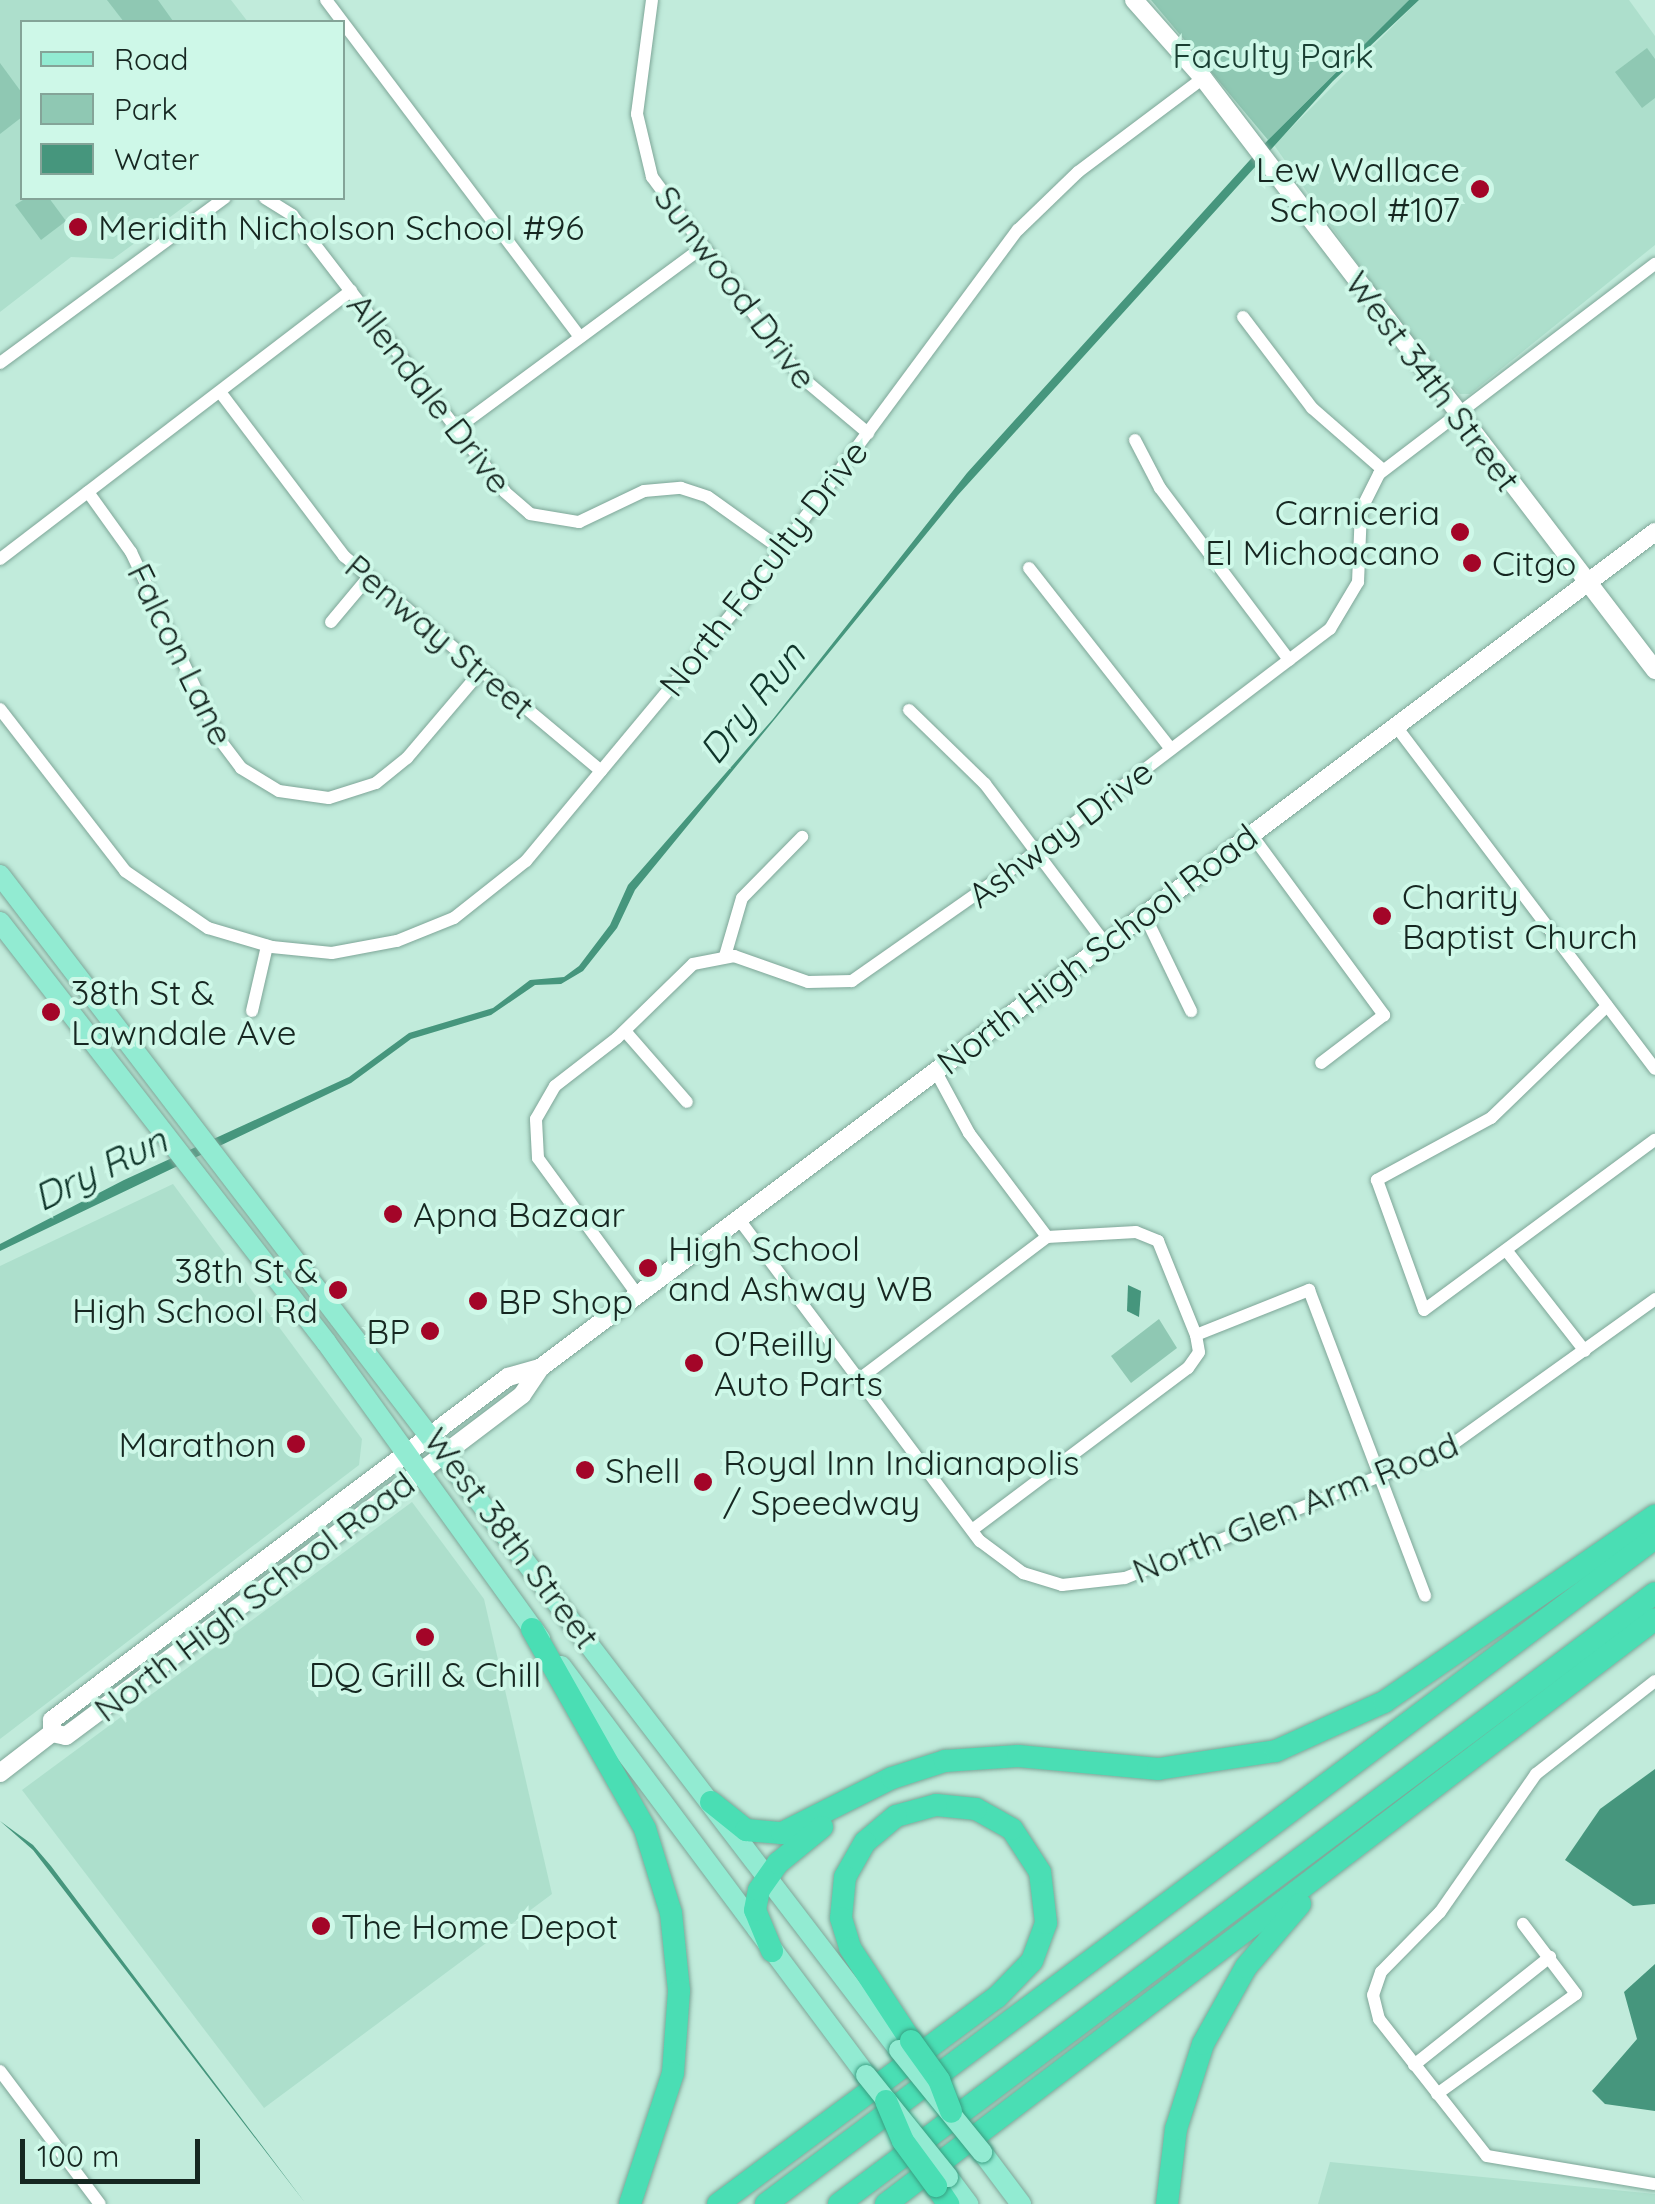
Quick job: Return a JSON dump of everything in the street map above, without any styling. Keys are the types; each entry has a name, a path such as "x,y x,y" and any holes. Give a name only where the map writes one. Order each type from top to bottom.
{"highway":[{"path":"710,1802 746,1830 782,1833 909,1772 963,1758 1018,1756 1177,1769 1294,1744 1384,1702 1655,1516"},
{"path":"766,2204 1655,1538"},
{"path":"839,2204 1655,1593"},
{"path":"886,2204 1360,1848 1655,1619"},
{"path":"532,1629 645,1829 670,1913 679,1991 674,2073 630,2204"},
{"path":"772,1951 755,1910 767,1876 850,1800"},
{"path":"718,2204 997,1996 1032,1961 1046,1923 1040,1872 1012,1829 976,1809 936,1805 896,1816 865,1842 845,1878 841,1918 850,1948 905,2046 939,2080 951,2112"},
{"path":"1167,2204 1183,2101 1216,2018 1264,1943 1360,1848"},
{"path":"886,2101 903,2141 944,2189"}],"main road":[{"name":"West 38th Street","path":"0,875 223,1160 767,1876 905,2046"},
{"name":"West 38th Street","path":"2,930 197,1172 408,1452 532,1629 886,2101"},
{"path":"951,2112 1021,2204"},
{"path":"944,2189 968,2204"}],"street":[{"path":"326,0 341,20"},
{"name":"Sunwood Drive","path":"652,0 638,97 640,147 655,182 807,384 868,433"},
{"name":"West 34th Street","path":"1134,0 1203,78 1655,670"},
{"path":"345,25 580,338"},
{"name":"North Faculty Drive","path":"0,709 138,883 188,918 267,946 349,951 454,918 515,872 601,771 782,550 1029,218 1078,172 1203,78"},
{"path":"0,363 221,200"},
{"name":"Allendale Drive","path":"268,200 292,215 505,492 535,516 579,522 644,491 682,488 708,497 782,550"},
{"path":"456,429 703,247"},
{"name":"Ashway Drive","path":"725,956 820,984 863,977 1036,852 1330,629 1350,602 1361,565 1361,510 1383,470 1655,264"},
{"path":"0,559 351,291"},
{"path":"1242,317 1312,408 1383,470"},
{"name":"Penway Street","path":"220,392 367,579 601,771"},
{"path":"1135,440 1160,488 1290,660"},
{"name":"Falcon Lane","path":"88,492 129,548 223,746 246,772 279,791 328,798 376,784 407,758 480,671"},
{"name":"North High School Road","path":"0,1773 52,1733 66,1736 420,1473 522,1395 540,1368 637,1294 1655,532"},
{"path":"1029,568 1171,749"},
{"path":"330,622 367,579"},
{"path":"909,710 966,762 1105,943"},
{"path":"1395,726 1655,1069"},
{"path":"1250,834 1384,1016 1321,1063"},
{"path":"637,1294 545,1172 534,1136 551,1090 625,1031 679,972 725,956 742,898 802,836"},
{"path":"2,930 30,914"},
{"path":"1144,914 1191,1012"},
{"path":"252,1011 267,946"},
{"path":"1607,1006 1491,1118 1377,1180 1424,1310 1655,1140"},
{"path":"625,1031 688,1102"},
{"path":"935,1070 969,1133 1047,1237"},
{"path":"738,1218 858,1380 972,1530 1188,1368 1199,1352 1196,1335 1158,1242 1136,1232 1047,1237 858,1380"},
{"path":"1506,1250 1585,1351"},
{"path":"1196,1335 1309,1290 1425,1596"},
{"name":"North Glen Arm Road","path":"972,1530 1014,1568 1055,1584 1114,1581 1462,1440 1655,1299"},
{"name":"North High School Road","path":"52,1733 52,1720 508,1377 540,1368"},
{"path":"1655,1681 1542,1768 1440,1912 1381,1972 1373,1995 1379,2018 1493,2160 1655,2184"},
{"path":"1437,2094 1576,1994 1523,1924"},
{"path":"1414,2065 1550,1957"},
{"path":"0,2070 100,2204"}],"shaded area":[{"path":"0,0 231,0 246,20 20,20 20,200 193,200 113,259 71,257 0,312"},
{"name":"Lew Wallace School #107","path":"1419,0 1629,0 1655,36 1655,245 1470,394 1460,394 1422,355 1274,145"},
{"path":"173,1184 362,1439 359,1465 0,1739 0,1266"},
{"path":"412,1502 484,1599 552,1894 264,2108 22,1790"},
{"path":"1330,2162 1655,2194 1655,2204 1318,2204"}],"green space":[{"path":"107,0 158,0 172,20 122,20"},
{"name":"Faculty Park","path":"1151,0 1409,0 1268,140"},
{"path":"1647,48 1655,59 1655,98 1642,108 1615,72"},
{"path":"0,63 20,90 20,119 0,134"},
{"path":"23,200 50,200 66,221 41,240 15,205"},
{"path":"1159,1319 1177,1348 1131,1383 1111,1356"}],"water":[{"name":"Dry Run","path":"1409,0 1419,0 1333,81 958,495 635,890 617,928 583,971 561,984 535,985 491,1015 411,1039 351,1083 0,1251 0,1244 124,1180 349,1077 409,1033 493,1008 530,980 564,977 579,966 610,925 628,885 773,719 967,473 1268,140"},
{"path":"1128,1285 1141,1291 1139,1317 1127,1311"},
{"path":"1655,1769 1655,1904 1633,1906 1565,1860 1600,1809"},
{"path":"0,1821 33,1845 51,1866 306,2204 33,1850"},
{"path":"1655,1964 1655,2111 1605,2104 1592,2091 1637,2039 1624,1992"}],"place":[{"name":"Lew Wallace School #107","path":"1480,189"},
{"name":"Meridith Nicholson School #96","path":"78,227"},
{"name":"Carniceria El Michoacano","path":"1460,532"},
{"name":"Citgo","path":"1472,563"},
{"name":"Charity Baptist Church","path":"1382,916"},
{"name":"38th St & Lawndale Ave","path":"51,1012"},
{"name":"Apna Bazaar","path":"393,1214"},
{"name":"High School and Ashway WB","path":"648,1268"},
{"name":"38th St & High School Rd","path":"338,1290"},
{"name":"BP Shop","path":"478,1301"},
{"name":"BP","path":"430,1331"},
{"name":"O'Reilly Auto Parts","path":"694,1363"},
{"name":"Marathon","path":"296,1444"},
{"name":"Shell","path":"585,1470"},
{"name":"Royal Inn Indianapolis / Speedway","path":"703,1482"},
{"name":"DQ Grill & Chill","path":"425,1637"},
{"name":"The Home Depot","path":"321,1926"}]}
